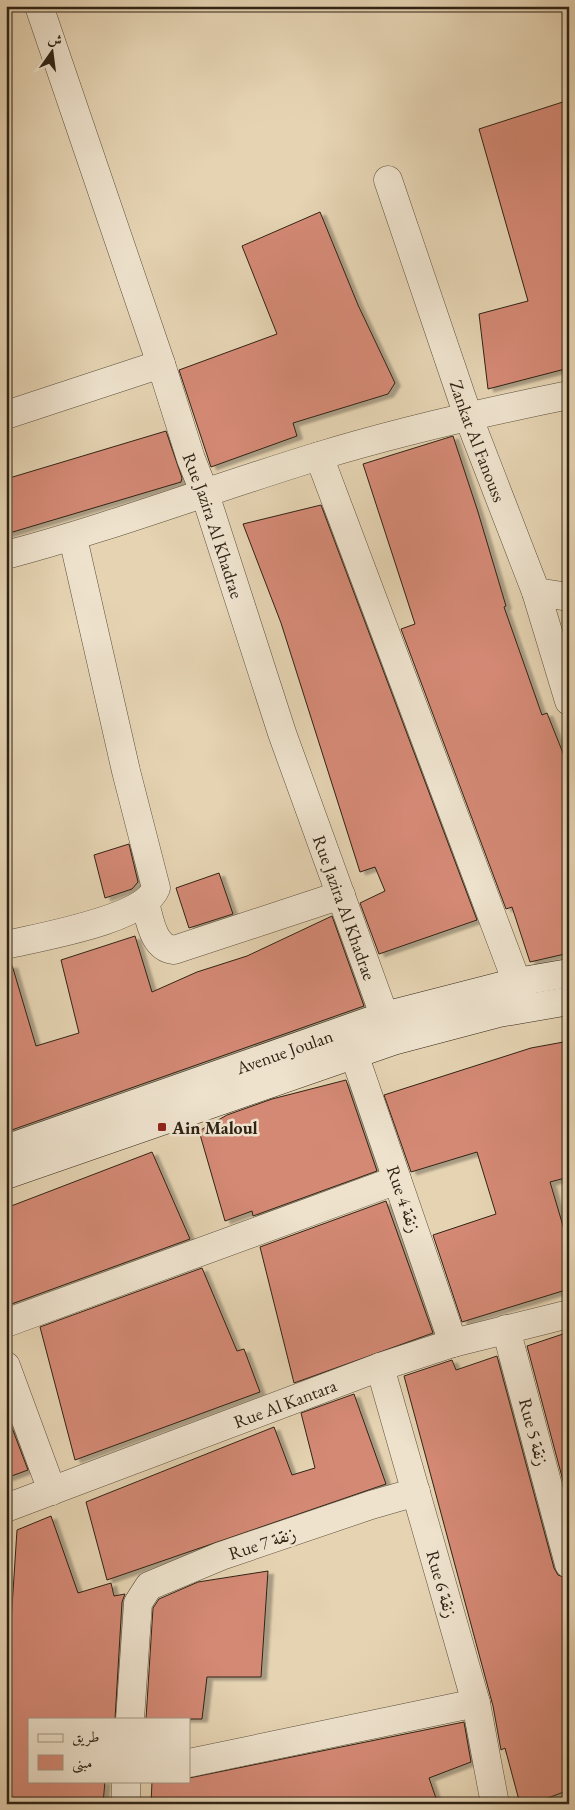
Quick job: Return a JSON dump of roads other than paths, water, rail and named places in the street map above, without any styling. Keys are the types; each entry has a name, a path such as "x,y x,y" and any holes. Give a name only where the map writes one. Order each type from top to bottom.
{"street":[{"name":"Rue Jazira Al Khadrae","path":"39,6 161,364 191,460 205,494 282,733 389,1029"},
{"name":"Zankat Al Fanouss","path":"388,180 468,416 536,592 569,701"},
{"path":"6,415 161,364"},
{"path":"6,555 73,538 319,456 468,416 569,395"},
{"path":"319,456 527,1008"},
{"path":"6,945 94,924 132,911 145,903 153,895 156,883 126,771 73,538"},
{"path":"536,592 569,597"},
{"path":"145,903 157,941 166,949 174,950 341,895"},
{"name":"Avenue Joulan","path":"6,1150 389,1029 517,982 569,973"},
{"name":"Avenue Joulan","path":"6,1175 354,1054 389,1029 569,1001"},
{"name":"Rue 4 زنقة","path":"354,1054 453,1343"},
{"path":"6,1324 397,1180"},
{"name":"Rue Al Kantara","path":"6,1508 380,1367 453,1343 569,1314"},
{"name":"Rue 5 زنقة","path":"506,1329 569,1564"},
{"path":"6,1366 52,1490"},
{"name":"Rue 6 زنقة","path":"380,1367 476,1703 495,1804"},
{"name":"Rue 7 زنقة","path":"130,1718 138,1603 143,1594 159,1581 222,1556 370,1505 416,1492"},
{"path":"190,1763 476,1703"},
{"path":"126,1782 126,1804"}],"place":[{"name":"Ain Maloul","path":"162,1127"}]}
